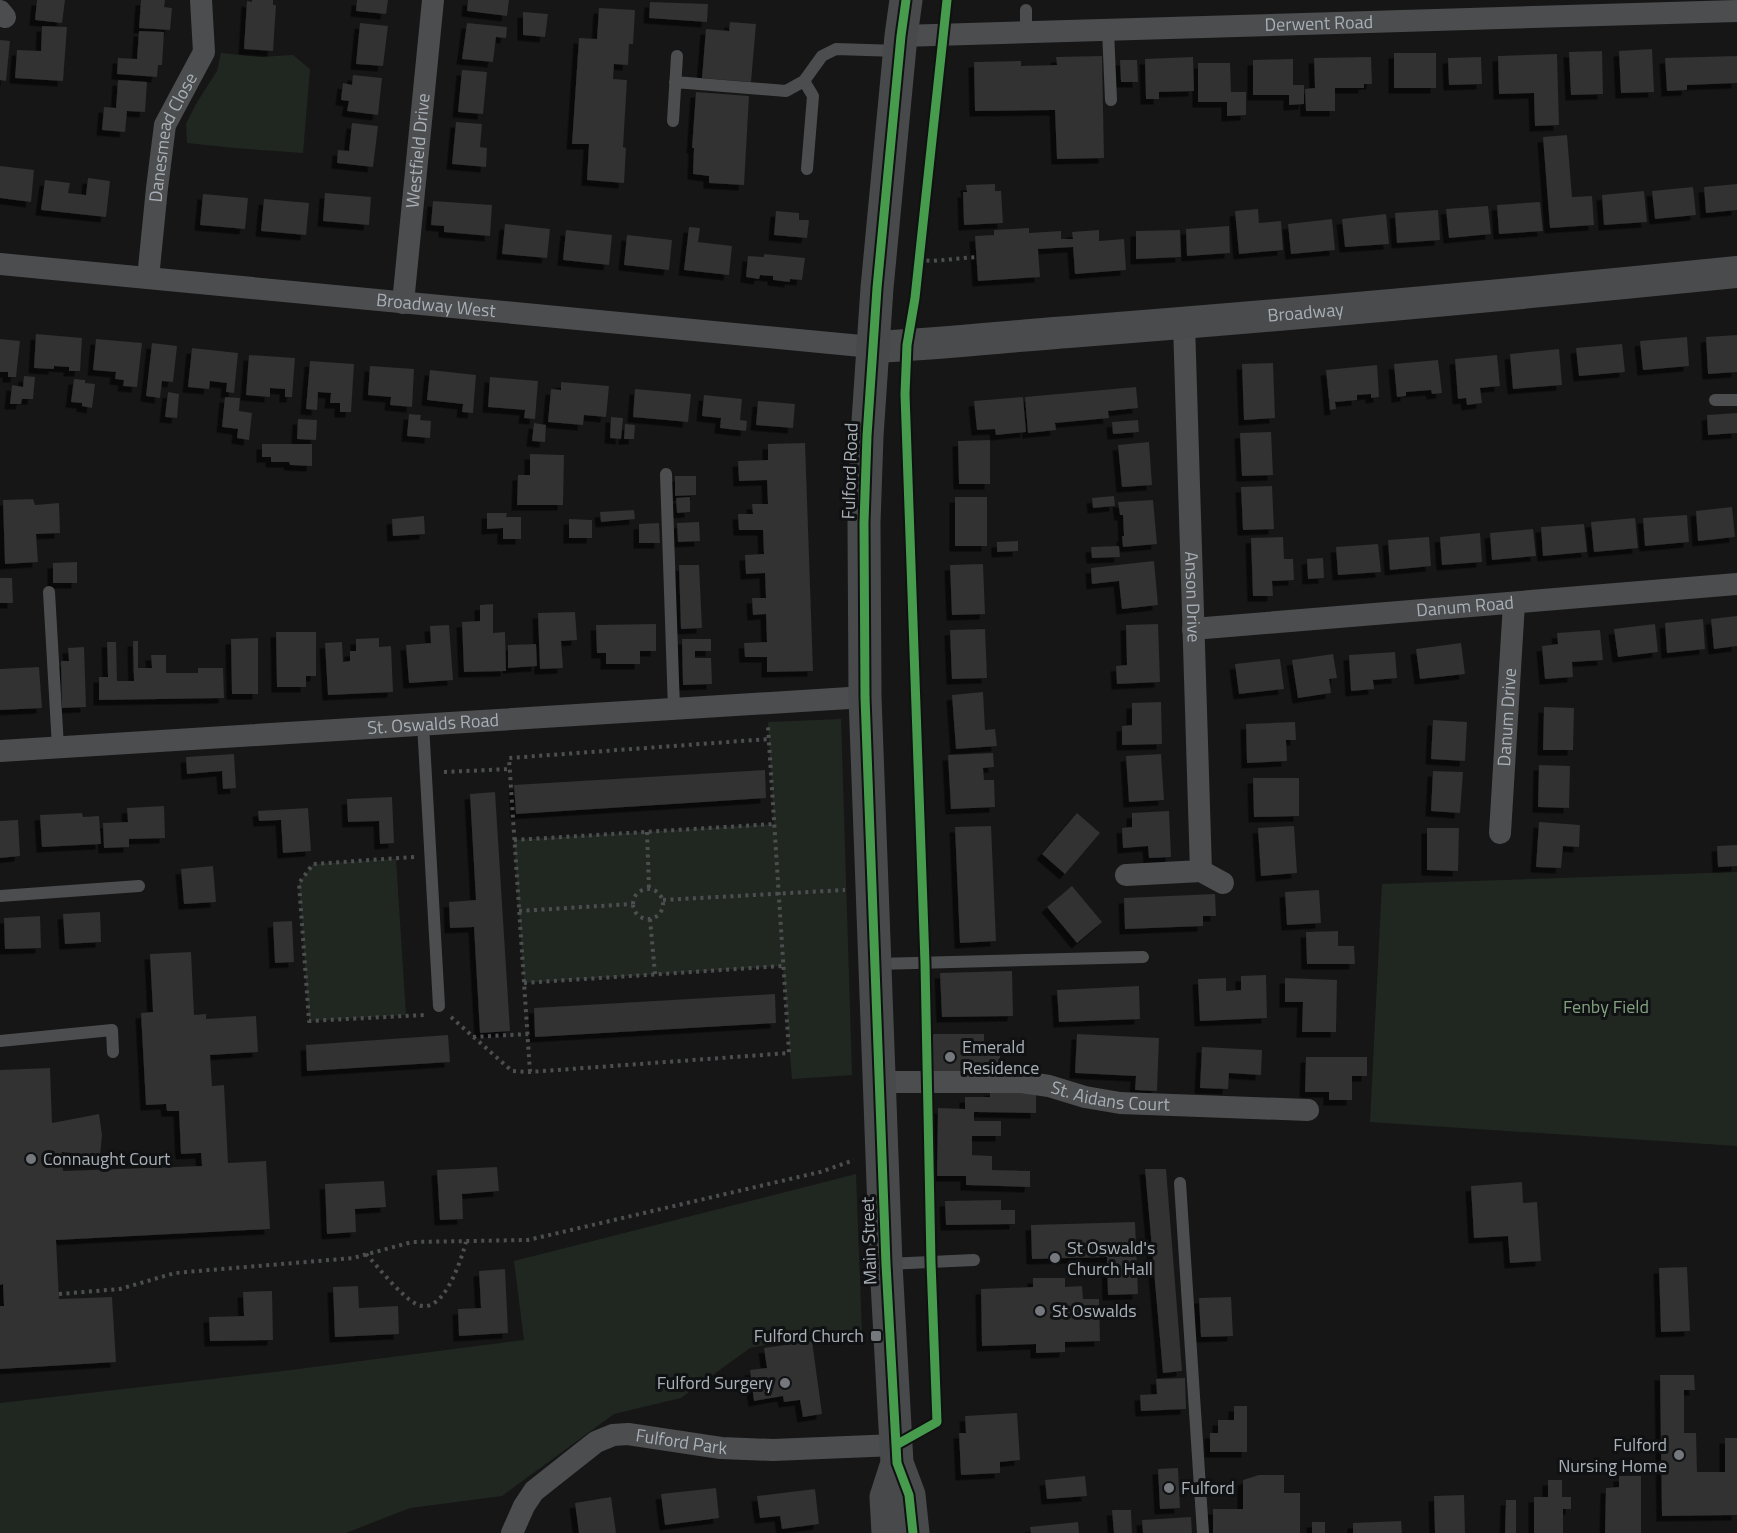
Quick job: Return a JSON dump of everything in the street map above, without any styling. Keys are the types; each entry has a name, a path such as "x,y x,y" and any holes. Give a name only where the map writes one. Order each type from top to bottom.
{"main road":[{"name":"Fulford Road","path":"875,954 865,697 864,523 872,347 901,19"},
{"name":"Main Street","path":"875,954 885,1264 897,1454 909,1495 913,1533"},
{"name":"Main Street","path":"888,1533 886,1497 897,1454"}],"street":[{"name":"Danesmead Close","path":"148,278 165,125 204,52 201,0"},
{"name":"Westfield Drive","path":"403,303 433,0"},
{"name":"Derwent Road","path":"901,19 1026,21 1108,30 1737,11"},
{"name":"Broadway West","path":"0,264 872,347"},
{"name":"Broadway","path":"872,347 955,343 1733,277"},
{"name":"Anson Drive","path":"1184,324 1201,871"},
{"name":"Danum Road","path":"1193,630 1737,584"},
{"name":"Danum Drive","path":"1500,833 1514,603"},
{"name":"St. Oswalds Road","path":"0,750 865,697"},
{"path":"1126,875 1201,871 1223,883"},
{"name":"St. Aidans Court","path":"879,1082 1022,1082 1049,1086 1085,1097 1120,1102 1308,1110"},
{"name":"Fulford Park","path":"512,1533 524,1506 534,1491 596,1442 613,1435 628,1434 721,1448 897,1454"}],"lane":[{"path":"675,82 786,91 804,81 822,56 901,19"},
{"path":"1108,30 1111,100"},
{"path":"673,121 677,56"},
{"path":"804,81 813,96 807,169"},
{"path":"1714,400 1737,400"},
{"path":"666,474 674,709"},
{"path":"49,592 58,747"},
{"path":"423,724 439,1006"},
{"path":"0,896 139,886"},
{"path":"875,954 1143,957"},
{"path":"0,1041 112,1030 113,1052"},
{"path":"1180,1183 1203,1533"},
{"path":"885,1264 974,1260"}],"path":[{"path":"918,270 920,248"},
{"path":"919,260 976,257"},
{"path":"430,855 313,864 299,884 309,1022 431,1015 439,1006 512,1071 530,1072 789,1053 767,703"},
{"path":"530,1072 509,758 769,739"},
{"path":"425,773 510,769"},
{"path":"514,840 774,824"},
{"path":"647,832 648,888"},
{"path":"648,888 658,892 663,905 659,914 645,919 636,914 632,904 635,895 648,888"},
{"path":"663,900 851,890"},
{"path":"519,911 632,904"},
{"path":"650,919 655,974"},
{"path":"524,983 783,966"},
{"path":"473,1037 528,1034"},
{"path":"59,1294 120,1289 175,1273 353,1258 412,1242 528,1240 820,1172 860,1158"},
{"path":"366,1254 406,1297 418,1305 430,1305 443,1295 457,1271 466,1242"}],"green space":[{"path":"221,53 261,57 293,55 310,69 303,153 187,143 186,124 217,71"},
{"path":"841,719 852,1075 792,1079 783,966 524,983 514,840 774,824 768,722"},
{"path":"396,859 406,1015 309,1021 299,883 313,864"},
{"name":"Fenby Field","path":"1737,872 1737,1146 1370,1122 1382,884"},
{"path":"856,1174 862,1333 816,1335 750,1348 681,1398 614,1414 502,1496 410,1508 346,1533 0,1533 0,1403 283,1371 524,1340 514,1261"}],"building":[{"path":"37,0 65,0 62,23 35,20"},
{"path":"141,0 165,0 164,7 172,8 170,30 139,28"},
{"path":"252,0 273,0 273,5 276,5 273,51 244,49 247,1 252,2"},
{"path":"357,0 388,0 386,14 356,11"},
{"path":"468,0 509,0 507,16 467,11"},
{"path":"650,2 708,4 707,22 649,18"},
{"path":"599,8 635,10 633,44 629,44 628,65 614,64 613,79 627,80 623,147 626,148 624,183 587,180 589,144 572,144 579,38 597,39"},
{"path":"523,12 548,14 545,37 523,35"},
{"path":"730,22 756,24 751,82 702,78 706,29 729,31"},
{"path":"360,23 388,26 383,66 356,64"},
{"path":"467,23 507,27 506,38 496,37 493,62 462,59"},
{"path":"42,26 67,27 63,81 15,78 17,50 41,51"},
{"path":"139,31 164,32 162,65 158,65 157,77 117,74 118,58 137,59"},
{"path":"0,40 10,41 6,81 0,80"},
{"path":"1652,49 1654,92 1621,93 1619,51"},
{"path":"1602,51 1603,94 1571,95 1569,52"},
{"path":"1394,53 1436,53 1436,88 1394,88"},
{"path":"1557,54 1559,125 1535,126 1534,93 1499,94 1498,56"},
{"path":"1102,56 1104,158 1057,159 1055,110 975,111 974,62 1021,61 1021,66 1057,65 1056,57"},
{"path":"1737,56 1737,83 1687,85 1687,90 1667,91 1665,58"},
{"path":"1193,57 1194,91 1159,92 1159,99 1146,99 1145,59"},
{"path":"1371,57 1372,84 1364,84 1364,88 1335,88 1335,111 1306,111 1305,89 1315,88 1314,58"},
{"path":"1481,57 1482,84 1449,85 1448,58"},
{"path":"1293,59 1293,85 1304,85 1304,104 1289,105 1289,95 1253,95 1253,60"},
{"path":"1120,60 1137,60 1138,82 1121,82"},
{"path":"1198,63 1230,63 1231,92 1246,92 1246,115 1227,116 1227,102 1198,102"},
{"path":"462,70 487,72 483,114 458,112"},
{"path":"353,75 382,78 378,115 347,111 349,101 341,100 343,83 352,85"},
{"path":"118,80 147,82 145,112 127,111 125,132 102,130 104,107 116,108"},
{"path":"696,92 749,96 744,185 709,183 709,176 693,174 694,148 692,148"},
{"path":"456,122 482,124 480,147 487,148 486,167 452,164"},
{"path":"352,123 378,126 373,167 337,163 338,150 349,151"},
{"path":"1567,135 1572,197 1592,196 1594,225 1550,228 1543,137"},
{"path":"0,166 34,170 31,202 0,198"},
{"path":"88,178 110,181 106,217 41,210 45,180 70,183 68,193 86,195"},
{"path":"995,184 995,191 1001,191 1003,223 964,225 963,192 967,192 966,185"},
{"path":"1737,184 1737,210 1706,213 1704,187"},
{"path":"1693,187 1696,215 1655,219 1652,191"},
{"path":"1644,191 1647,222 1604,225 1602,195"},
{"path":"325,193 371,197 369,225 323,221"},
{"path":"203,194 248,198 245,229 200,225"},
{"path":"264,199 309,203 306,235 261,231"},
{"path":"433,201 492,205 490,236 444,232 444,226 431,225"},
{"path":"1540,202 1543,231 1499,234 1497,205"},
{"path":"1488,206 1491,234 1449,238 1446,209"},
{"path":"1258,209 1259,223 1281,221 1283,250 1239,254 1235,211"},
{"path":"1438,210 1440,240 1397,243 1395,213"},
{"path":"776,211 799,213 799,220 809,220 807,238 774,235"},
{"path":"1386,214 1389,244 1345,247 1342,219"},
{"path":"1332,219 1335,250 1291,254 1288,224"},
{"path":"505,224 550,229 547,258 502,254"},
{"path":"1229,226 1230,253 1187,256 1186,229"},
{"path":"689,227 700,228 698,242 732,246 729,275 684,270"},
{"path":"1029,228 1029,233 1061,231 1061,239 1073,239 1072,232 1099,230 1099,241 1124,239 1126,270 1075,274 1073,247 1038,249 1040,277 978,281 975,236 994,235 994,230"},
{"path":"566,230 612,235 609,265 563,260"},
{"path":"1180,230 1181,257 1136,259 1136,231"},
{"path":"627,235 672,240 669,270 624,265"},
{"path":"764,254 805,258 802,280 790,279 790,282 773,280 773,276 760,275 759,279 746,277 748,256 764,257"},
{"path":"36,334 82,338 80,371 69,371 69,367 54,366 54,369 34,368"},
{"path":"1737,335 1737,372 1708,374 1706,337"},
{"path":"1687,337 1689,366 1643,370 1640,341"},
{"path":"0,339 20,341 16,377 8,377 8,372 0,372"},
{"path":"96,339 142,343 137,387 123,386 124,380 115,379 116,372 93,370"},
{"path":"152,343 177,346 173,382 162,381 160,398 146,396"},
{"path":"1622,344 1625,372 1579,376 1576,348"},
{"path":"192,348 238,353 234,393 226,392 227,383 210,381 209,389 188,387"},
{"path":"1559,349 1562,385 1513,389 1510,354"},
{"path":"249,355 295,358 292,397 285,397 285,389 270,388 270,397 246,395"},
{"path":"1497,355 1500,386 1480,388 1482,403 1467,405 1466,398 1458,399 1455,359"},
{"path":"1438,360 1442,393 1432,394 1431,390 1406,392 1406,396 1397,397 1394,364"},
{"path":"310,361 354,364 351,412 340,412 340,403 330,403 331,393 318,392 317,410 306,409"},
{"path":"1273,363 1275,418 1244,420 1242,364"},
{"path":"1377,365 1379,397 1371,398 1371,394 1357,395 1357,400 1335,402 1336,409 1330,410 1326,370"},
{"path":"370,366 414,369 412,407 390,405 391,397 368,395"},
{"path":"430,370 476,375 473,413 462,412 463,404 427,400"},
{"path":"24,376 35,377 33,399 22,399 21,404 10,404 12,385 23,387"},
{"path":"490,377 538,381 535,419 524,418 525,410 488,407"},
{"path":"74,379 95,384 92,408 82,406 82,403 71,402"},
{"path":"561,382 609,386 606,417 584,415 583,425 548,422 551,389 561,390"},
{"path":"1136,387 1138,408 1108,411 1109,418 1055,423 1056,430 1028,433 1025,397"},
{"path":"635,389 691,394 688,422 633,417"},
{"path":"168,392 179,394 177,418 165,417"},
{"path":"704,395 742,399 740,420 747,421 746,431 720,428 721,418 702,416"},
{"path":"225,397 240,398 239,411 252,413 249,440 237,438 238,429 222,427"},
{"path":"1023,397 1026,432 996,435 995,429 977,430 974,401"},
{"path":"758,401 795,404 793,428 756,425"},
{"path":"1737,413 1737,433 1708,435 1707,415"},
{"path":"409,414 421,415 420,420 431,421 430,438 407,436"},
{"path":"611,417 623,418 621,439 610,438"},
{"path":"298,419 317,420 316,440 297,439"},
{"path":"1138,420 1139,432 1113,434 1112,422"},
{"path":"534,423 546,425 545,442 532,441"},
{"path":"625,424 635,425 634,439 624,439"},
{"path":"1271,432 1273,475 1242,476 1240,433"},
{"path":"990,440 990,484 959,484 958,441"},
{"path":"1149,442 1152,485 1122,487 1118,445"},
{"path":"805,443 813,671 767,672 767,657 745,657 744,643 767,642 766,614 753,615 752,598 766,598 765,573 746,574 745,555 764,554 763,530 739,530 738,514 753,514 752,504 768,504 767,480 739,481 738,461 768,460 768,444"},
{"path":"262,444 312,444 312,466 271,462 271,457 262,457"},
{"path":"530,454 564,455 563,505 517,505 518,475 530,475"},
{"path":"675,476 696,476 696,495 675,496"},
{"path":"1272,486 1274,529 1243,530 1241,487"},
{"path":"1114,496 1115,506 1093,508 1092,498"},
{"path":"690,497 690,512 677,513 676,498"},
{"path":"955,497 987,497 987,546 955,546"},
{"path":"33,499 35,505 59,503 60,533 36,534 38,562 5,564 3,500"},
{"path":"1153,500 1157,544 1123,547 1123,515 1120,515 1118,502"},
{"path":"1732,507 1735,537 1698,541 1696,511"},
{"path":"634,510 635,519 601,522 600,512"},
{"path":"487,513 507,513 506,517 521,517 521,539 503,539 503,528 487,529"},
{"path":"1687,515 1689,542 1645,546 1643,518"},
{"path":"424,516 425,534 393,536 392,519"},
{"path":"1635,518 1638,548 1594,552 1591,522"},
{"path":"569,519 592,520 592,538 569,538"},
{"path":"699,522 700,541 678,542 677,523"},
{"path":"659,523 660,543 639,543 639,524"},
{"path":"1584,524 1587,552 1543,556 1541,527"},
{"path":"1533,529 1536,556 1492,560 1490,533"},
{"path":"1480,533 1482,562 1442,565 1440,537"},
{"path":"1283,537 1284,559 1293,559 1294,580 1272,581 1273,596 1253,596 1251,538"},
{"path":"1429,537 1431,566 1390,570 1388,540"},
{"path":"1018,541 1018,551 997,552 997,542"},
{"path":"1378,544 1381,572 1338,575 1336,547"},
{"path":"1119,546 1120,557 1092,558 1091,547"},
{"path":"1323,558 1324,578 1308,579 1307,559"},
{"path":"1154,561 1158,605 1122,609 1119,581 1092,584 1091,568"},
{"path":"77,562 77,583 53,583 53,563"},
{"path":"983,564 985,614 952,615 950,565"},
{"path":"679,565 699,565 702,628 681,629"},
{"path":"0,578 12,578 13,603 0,603"},
{"path":"493,604 493,633 505,632 506,671 464,672 462,622 480,621 480,605"},
{"path":"575,612 577,640 561,641 563,668 540,669 538,613"},
{"path":"1737,616 1737,646 1714,649 1711,619"},
{"path":"1703,619 1705,649 1667,653 1665,623"},
{"path":"656,624 656,651 640,651 640,664 606,664 606,653 597,653 596,625"},
{"path":"1158,624 1160,682 1117,684 1116,666 1127,665 1126,625"},
{"path":"1655,624 1658,652 1618,657 1614,629"},
{"path":"449,625 453,680 409,683 406,645 431,643 430,626"},
{"path":"985,629 987,678 952,679 950,630"},
{"path":"1600,630 1603,660 1572,662 1573,677 1545,679 1542,646 1558,644 1557,633"},
{"path":"276,632 316,632 316,676 306,676 306,687 277,687"},
{"path":"258,638 258,694 232,694 231,639"},
{"path":"379,638 379,647 391,646 393,692 328,695 325,643 342,642 343,662 350,661 350,651 356,651 356,639"},
{"path":"682,639 711,639 711,651 695,651 695,658 711,658 712,684 683,685"},
{"path":"133,641 138,641 138,668 152,668 151,655 166,655 166,673 198,673 198,668 223,668 224,698 99,700 99,677 108,677 107,642 116,642 117,681 134,681"},
{"path":"1461,643 1465,674 1420,679 1416,649"},
{"path":"536,644 537,666 508,668 508,645"},
{"path":"84,647 86,707 62,708 61,661 69,661 68,648"},
{"path":"1395,652 1397,678 1373,680 1374,689 1351,691 1349,655"},
{"path":"1333,654 1337,678 1329,679 1331,693 1298,698 1292,660"},
{"path":"1280,659 1284,689 1239,694 1235,664"},
{"path":"39,667 42,708 0,710 0,669"},
{"path":"983,692 985,730 995,729 997,746 956,749 952,695"},
{"path":"1161,702 1162,744 1122,745 1122,726 1132,725 1132,703"},
{"path":"1544,707 1574,708 1573,750 1543,750"},
{"path":"1433,720 1467,722 1465,761 1431,759"},
{"path":"1295,722 1296,740 1286,740 1287,761 1247,763 1246,724"},
{"path":"993,753 994,767 983,768 984,780 994,780 995,807 951,809 948,755"},
{"path":"234,754 236,788 223,789 222,771 187,774 186,757"},
{"path":"1161,754 1164,800 1129,802 1126,756"},
{"path":"1539,765 1570,766 1569,808 1538,807"},
{"path":"765,770 766,798 516,814 514,785"},
{"path":"1433,771 1463,772 1460,813 1431,811"},
{"path":"1253,778 1299,778 1299,816 1254,817"},
{"path":"495,792 510,1031 480,1033 474,927 450,928 449,902 476,900 470,794"},
{"path":"392,797 394,843 380,844 379,821 348,822 347,799"},
{"path":"164,806 165,838 129,839 129,847 104,848 103,823 128,822 127,808"},
{"path":"308,808 311,851 283,853 281,820 259,821 258,811"},
{"path":"1169,811 1171,857 1149,858 1148,846 1123,848 1122,828 1132,827 1132,813"},
{"path":"82,813 83,817 99,816 101,844 42,847 40,815"},
{"path":"1077,813 1100,833 1065,874 1042,854"},
{"path":"18,820 20,856 0,858 0,821"},
{"path":"1539,822 1580,825 1579,847 1563,846 1561,868 1536,867"},
{"path":"991,826 996,941 960,943 955,827"},
{"path":"1294,826 1297,873 1261,876 1258,828"},
{"path":"1427,828 1459,828 1458,871 1427,870"},
{"path":"1737,845 1737,866 1718,867 1717,846"},
{"path":"213,866 216,902 184,904 181,869"},
{"path":"1072,886 1102,922 1077,943 1047,907"},
{"path":"1319,890 1321,923 1287,925 1285,892"},
{"path":"1215,894 1216,916 1203,916 1203,926 1125,929 1124,898"},
{"path":"100,912 101,942 65,944 63,914"},
{"path":"40,916 41,948 5,949 4,918"},
{"path":"292,921 294,962 275,963 273,922"},
{"path":"1338,931 1338,946 1354,946 1355,964 1307,964 1306,932"},
{"name":"Connaught Court","path":"191,952 194,1015 206,1014 206,1019 256,1016 258,1052 210,1055 212,1086 224,1085 228,1163 266,1161 270,1229 56,1240 59,1299 112,1297 116,1362 0,1369 0,1306 4,1306 3,1284 0,1285 0,1070 50,1068 52,1123 99,1114 102,1135 100,1156 62,1152 63,1171 202,1166 201,1153 181,1154 179,1111 167,1111 166,1104 146,1105 141,1013 153,1012 150,954"},
{"path":"1012,971 1013,1016 942,1017 940,973"},
{"path":"1266,975 1267,1018 1200,1021 1198,979 1226,978 1226,991 1241,990 1241,976"},
{"path":"1285,978 1337,980 1336,1032 1302,1032 1303,1002 1285,1002"},
{"path":"1139,986 1140,1019 1059,1022 1057,990"},
{"path":"775,994 776,1023 535,1037 534,1008"},
{"path":"933,1034 984,1034 984,1055 1000,1055 1000,1067 983,1067 983,1074 932,1074"},
{"path":"1077,1034 1159,1038 1157,1091 1135,1090 1136,1076 1075,1073"},
{"path":"448,1035 450,1062 307,1071 306,1045"},
{"path":"1202,1047 1262,1050 1261,1075 1229,1073 1228,1089 1200,1088"},
{"path":"1306,1057 1367,1057 1367,1076 1352,1076 1352,1100 1329,1100 1329,1092 1305,1092"},
{"path":"990,1090 1036,1091 1036,1113 974,1112 974,1121 1001,1121 1001,1136 972,1136 972,1155 992,1156 992,1170 1030,1171 1030,1187 966,1185 966,1176 937,1176 938,1108 965,1109 965,1097 990,1097"},
{"path":"497,1167 499,1191 462,1194 463,1219 440,1220 437,1170"},
{"path":"1145,1169 1166,1169 1182,1371 1163,1373"},
{"path":"384,1181 386,1207 355,1209 356,1232 327,1234 325,1184"},
{"path":"1522,1182 1523,1203 1537,1202 1541,1261 1510,1263 1508,1236 1474,1238 1471,1186"},
{"path":"1001,1200 1001,1210 1015,1210 1015,1224 946,1225 945,1201"},
{"name":"St Oswald's Church Hall","path":"1135,1222 1138,1294 1108,1295 1107,1257 1032,1259 1031,1225"},
{"path":"1687,1267 1690,1331 1661,1332 1659,1268"},
{"path":"505,1269 508,1333 459,1336 458,1309 481,1308 479,1271"},
{"name":"St Oswalds","path":"1033,1278 1065,1278 1065,1287 1082,1286 1083,1299 1099,1299 1100,1341 1065,1342 1065,1352 1036,1353 1036,1344 982,1346 981,1289 1033,1287"},
{"path":"358,1286 359,1308 398,1306 399,1334 335,1337 333,1287"},
{"path":"272,1291 273,1340 210,1341 209,1317 244,1316 243,1292"},
{"path":"1231,1297 1233,1336 1201,1337 1199,1298"},
{"name":"Fulford Surgery","path":"812,1341 822,1414 803,1417 800,1400 784,1402 783,1396 754,1401 750,1370 767,1368 764,1348"},
{"name":"Fulford Nursing Home","path":"1660,1375 1694,1375 1695,1390 1684,1390 1684,1433 1696,1433 1697,1472 1725,1472 1725,1438 1737,1438 1737,1515 1662,1516"},
{"path":"1185,1378 1186,1409 1141,1411 1140,1395 1157,1394 1156,1379"},
{"path":"1234,1406 1247,1406 1247,1452 1210,1452 1210,1433 1218,1433 1218,1420 1234,1420"},
{"path":"1017,1413 1020,1460 1000,1462 1000,1473 961,1475 959,1433 966,1433 965,1416"},
{"name":"Fulford","path":"1178,1468 1180,1508 1160,1509 1158,1469"},
{"path":"1259,1475 1284,1475 1284,1493 1300,1493 1300,1533 1213,1533 1213,1509 1243,1509 1243,1480"},
{"path":"1085,1476 1087,1496 1047,1499 1045,1480"},
{"path":"1619,1476 1641,1476 1641,1533 1605,1533 1606,1488 1619,1487"},
{"path":"1548,1480 1562,1480 1562,1497 1571,1497 1571,1509 1563,1509 1563,1533 1534,1533 1534,1497 1548,1497"},
{"path":"716,1488 719,1518 665,1525 661,1494"},
{"path":"815,1489 819,1524 782,1529 780,1516 760,1518 757,1496"},
{"path":"1464,1495 1465,1533 1435,1533 1434,1496"},
{"path":"611,1497 616,1533 579,1533 575,1503"},
{"path":"1506,1500 1516,1500 1516,1533 1505,1533"},
{"path":"1112,1510 1131,1510 1132,1533 1114,1533"},
{"path":"1191,1517 1192,1533 1143,1533 1142,1520"},
{"path":"1401,1521 1402,1533 1353,1533 1353,1523"},
{"path":"1078,1522 1079,1533 1031,1533 1030,1527"},
{"path":"1312,1522 1325,1522 1325,1533 1312,1533"}],"cycle path":[{"path":"906,0 877,288 867,436 864,523 865,697 886,1264 897,1463 909,1495 913,1533"},
{"path":"896,1445 937,1422 931,1262 925,963 905,394 907,345 915,298 947,0"}],"place":[{"name":"Emerald Residence","path":"950,1057"},
{"name":"Connaught Court","path":"31,1159"},
{"name":"St Oswald's Church Hall","path":"1055,1258"},
{"name":"St Oswalds","path":"1040,1311"},
{"name":"Fulford Church","path":"876,1336"},
{"name":"Fulford Surgery","path":"785,1383"},
{"name":"Fulford Nursing Home","path":"1679,1455"},
{"name":"Fulford","path":"1169,1488"}]}
